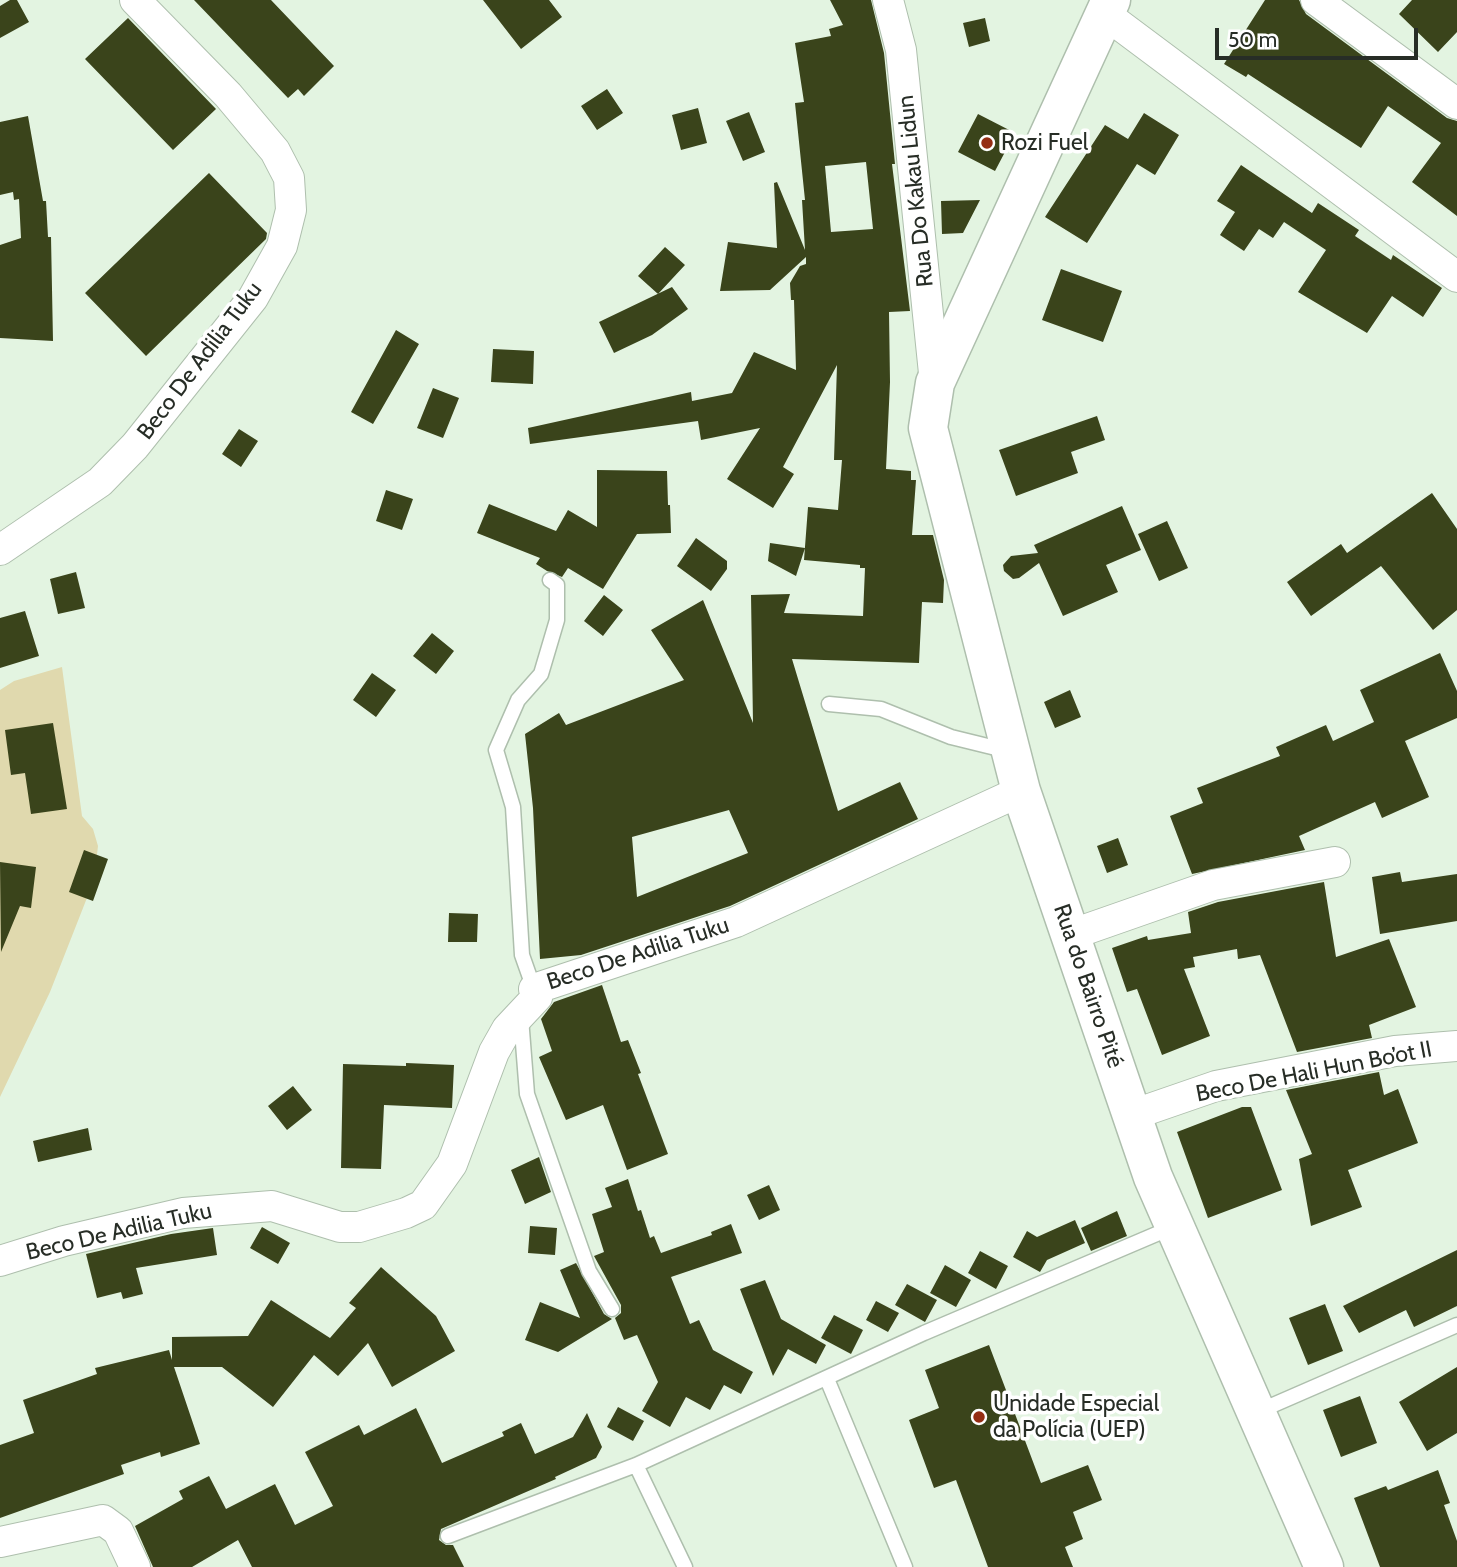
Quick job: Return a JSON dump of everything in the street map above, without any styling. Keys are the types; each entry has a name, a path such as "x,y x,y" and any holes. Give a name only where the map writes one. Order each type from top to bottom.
{"main road":[{"name":"Rua do Bairro Pité","path":"1108,7 935,383 928,428 1009,751 1132,1115 1174,1227 1324,1567"}],"street":[{"name":"Rua Do Kakau Lidun","path":"888,0 901,50 935,383"},
{"path":"1316,0 1457,104"},
{"name":"Beco De Adilia Tuku","path":"0,550 100,482 135,446 253,298 282,246 291,210 289,178 275,151 228,95 135,1"},
{"path":"1108,7 1457,276"},
{"name":"Beco De Adilia Tuku","path":"0,1261 64,1241 183,1213 272,1206 340,1227 359,1227 415,1209 423,1205 437,1189 452,1164 476,1107 494,1052 507,1028 528,1001 736,922 1021,791"},
{"path":"1070,935 1213,884 1335,862"},
{"name":"Beco De Hali Hun Bo’ot II","path":"1132,1115 1216,1086 1395,1051 1457,1046"},
{"path":"0,1542 103,1520 118,1531 135,1567"}],"lane":[{"path":"550,580 557,585 557,620 541,674 518,700 496,750 513,807 522,955 528,1001 527,1094 589,1270 612,1309"},
{"path":"829,704 881,709 951,737 1009,751"},
{"path":"449,1536 636,1465 924,1333 1174,1227"},
{"path":"1256,1413 1457,1325"},
{"path":"827,1379 905,1567"},
{"path":"636,1465 685,1567"}],"shaded area":[{"path":"62,667 82,816 93,829 98,846 94,880 50,992 0,1097 0,690 14,681"}],"building":[{"path":"10,0 17,0 29,22 0,38 0,6"},
{"path":"194,0 271,0 334,66 304,96 298,89 288,98"},
{"path":"483,0 549,0 562,17 521,49"},
{"path":"830,0 871,0 884,53 895,164 892,164 910,311 889,312 890,382 886,469 911,471 911,480 916,480 912,535 933,535 944,580 943,603 922,602 919,663 792,659 838,811 900,782 918,819 730,906 581,955 540,959 533,808 525,734 559,713 566,725 684,680 651,630 703,600 753,723 751,595 790,594 784,613 863,616 865,568 860,568 860,565 804,560 808,507 838,510 842,460 834,460 837,365 783,467 794,474 773,508 727,479 760,428 701,440 698,421 530,444 528,428 691,392 692,401 732,393 754,352 796,370 794,300 791,300 790,283 800,266 806,264 806,257 770,290 720,291 728,242 777,248 774,183 777,182 805,250 802,200 805,200 795,103 804,102 795,43 831,36 829,29 843,25","holes":["866,162 873,229 831,232 825,166","729,810 748,853 637,897 632,837"]},
{"path":"1265,0 1299,0 1306,14 1447,118 1457,121 1457,216 1412,182 1441,143 1388,106 1361,148 1248,74 1246,77 1224,64"},
{"path":"1412,0 1457,0 1457,32 1438,52 1399,14"},
{"path":"128,18 216,109 173,150 85,59"},
{"path":"985,18 990,41 969,47 963,23"},
{"path":"607,89 623,113 597,130 581,106"},
{"path":"698,108 707,143 681,150 672,115"},
{"path":"749,112 765,152 743,161 726,121"},
{"path":"1144,113 1179,135 1155,175 1137,164 1087,243 1045,217 1105,125 1128,139"},
{"name":"Rozi Fuel","path":"978,114 1015,133 995,171 958,152"},
{"path":"28,116 43,201 46,201 48,237 51,237 53,341 0,338 0,245 21,238 19,199 14,200 13,192 0,195 0,122"},
{"path":"1241,165 1312,213 1318,203 1359,230 1355,236 1391,260 1393,255 1442,288 1423,317 1392,296 1367,333 1298,292 1326,250 1284,222 1273,238 1259,229 1244,251 1220,235 1235,212 1217,201"},
{"path":"209,173 267,233 266,239 146,356 85,293"},
{"path":"980,200 963,233 942,234 941,201"},
{"path":"665,247 685,265 658,294 638,276"},
{"path":"1061,269 1122,291 1103,342 1042,320"},
{"path":"672,287 688,309 652,335 614,353 599,322"},
{"path":"396,330 419,344 373,424 351,412"},
{"path":"493,349 534,351 533,384 491,382"},
{"path":"433,388 459,398 443,438 417,428"},
{"path":"1097,416 1105,440 1071,452 1078,473 1016,496 999,450"},
{"path":"239,429 258,441 241,467 222,454"},
{"path":"597,470 667,471 670,505 671,533 637,534 603,589 568,568 562,577 547,571 536,564 540,558 477,533 489,504 556,531 568,510 597,527"},
{"path":"386,490 413,499 402,530 376,521"},
{"path":"1432,493 1457,529 1457,610 1433,630 1381,566 1311,616 1287,582 1341,544 1347,553"},
{"path":"1122,506 1141,550 1106,565 1118,592 1063,616 1039,563 1019,578 1013,579 1004,571 1003,565 1011,556 1038,553 1034,545"},
{"path":"1167,521 1188,568 1159,581 1138,534"},
{"path":"696,538 727,561 727,569 711,591 677,566"},
{"path":"770,543 805,548 796,576 768,561"},
{"path":"76,572 85,608 58,614 50,579"},
{"path":"604,595 623,610 603,636 584,621"},
{"path":"25,611 39,656 0,668 0,618"},
{"path":"432,633 454,651 436,674 413,656"},
{"path":"1440,653 1457,691 1457,718 1405,741 1429,797 1382,818 1375,802 1299,836 1305,850 1192,874 1170,816 1203,803 1197,788 1280,756 1276,747 1326,725 1333,741 1374,722 1360,690"},
{"path":"372,673 396,690 376,717 353,700"},
{"path":"1070,690 1081,717 1055,728 1044,702"},
{"path":"53,723 67,809 31,814 25,773 11,775 5,730"},
{"path":"1118,838 1128,865 1107,873 1097,846"},
{"path":"84,850 108,859 93,901 69,892"},
{"path":"0,862 36,867 31,908 20,906 1,952"},
{"path":"1400,872 1402,882 1457,874 1457,921 1380,934 1372,877"},
{"path":"1324,882 1336,957 1389,939 1416,1007 1369,1025 1372,1038 1297,1052 1260,955 1238,959 1237,949 1193,957 1195,967 1184,969 1210,1036 1162,1055 1137,989 1127,992 1112,948 1147,936 1148,940 1191,933 1188,912 1218,902"},
{"path":"449,913 478,914 477,942 448,942"},
{"path":"602,985 621,1042 628,1040 641,1073 638,1074 668,1154 627,1170 603,1105 566,1120 539,1057 552,1051 541,1019 554,1002"},
{"path":"406,1063 454,1065 452,1108 384,1105 381,1169 341,1168 343,1064 406,1066"},
{"path":"1379,1072 1384,1095 1398,1089 1418,1143 1348,1170 1362,1207 1311,1226 1299,1159 1312,1154 1286,1090"},
{"path":"293,1086 312,1110 287,1130 268,1106"},
{"path":"1242,1107 1251,1107 1282,1190 1208,1218 1177,1132"},
{"path":"88,1128 92,1150 38,1162 33,1141"},
{"path":"539,1157 551,1192 525,1204 511,1170"},
{"path":"628,1179 650,1238 654,1236 661,1253 712,1235 711,1232 731,1224 742,1253 671,1277 690,1324 699,1320 713,1350 753,1372 741,1394 724,1385 710,1410 686,1397 670,1427 642,1411 658,1382 637,1335 624,1340 615,1318 621,1313 621,1305 594,1256 604,1252 592,1214 612,1207 605,1188"},
{"path":"769,1185 780,1210 759,1220 747,1195"},
{"path":"1117,1211 1127,1236 1091,1251 1081,1228"},
{"path":"1075,1220 1085,1243 1047,1260 1040,1272 1013,1257 1027,1231 1037,1237"},
{"path":"530,1226 557,1228 555,1255 528,1253"},
{"path":"262,1227 290,1243 278,1264 250,1248"},
{"path":"213,1228 217,1255 136,1268 143,1294 123,1299 121,1292 97,1298 86,1254 171,1234"},
{"path":"1457,1250 1457,1306 1414,1327 1406,1310 1359,1333 1343,1306"},
{"path":"980,1251 1008,1266 996,1289 968,1273"},
{"path":"576,1263 604,1314 612,1319 558,1352 525,1340 540,1302 580,1318 560,1270"},
{"path":"945,1265 971,1280 956,1307 930,1293"},
{"path":"381,1267 436,1316 455,1351 392,1387 368,1343 338,1376 314,1355 273,1407 222,1367 174,1367 200,1444 161,1457 160,1452 121,1465 124,1474 0,1518 0,1445 34,1433 23,1400 97,1374 95,1368 169,1350 172,1360 172,1337 248,1336 271,1300 330,1338 356,1308 349,1303"},
{"path":"765,1280 781,1319 826,1345 816,1364 788,1349 773,1376 740,1289"},
{"path":"907,1284 937,1300 925,1322 895,1305"},
{"path":"876,1301 899,1313 888,1332 866,1320"},
{"path":"1325,1304 1343,1351 1308,1365 1289,1318"},
{"path":"834,1315 863,1330 851,1354 821,1338"},
{"name":"Unidade Especial da Polícia (UEP)","path":"989,1345 1041,1483 1088,1465 1102,1500 1073,1512 1083,1539 1065,1547 1073,1567 988,1567 956,1480 934,1488 909,1420 939,1408 925,1370"},
{"path":"1457,1367 1457,1433 1427,1451 1399,1402"},
{"path":"1360,1396 1377,1443 1341,1457 1323,1410"},
{"path":"618,1407 644,1421 633,1441 607,1427"},
{"path":"416,1408 442,1463 504,1436 502,1432 521,1423 535,1454 573,1437 587,1413 602,1447 596,1458 555,1477 556,1479 441,1529 439,1540 446,1545 453,1545 464,1567 252,1567 238,1540 192,1567 153,1567 135,1526 183,1499 179,1491 209,1476 226,1509 275,1484 295,1525 333,1506 305,1452 359,1425 364,1435"},
{"path":"1438,1470 1450,1503 1444,1505 1457,1541 1457,1567 1380,1567 1354,1498 1386,1486 1388,1490"}],"place":[{"name":"Rozi Fuel","path":"987,143"},
{"name":"Unidade Especial da Polícia (UEP)","path":"979,1417"}]}
